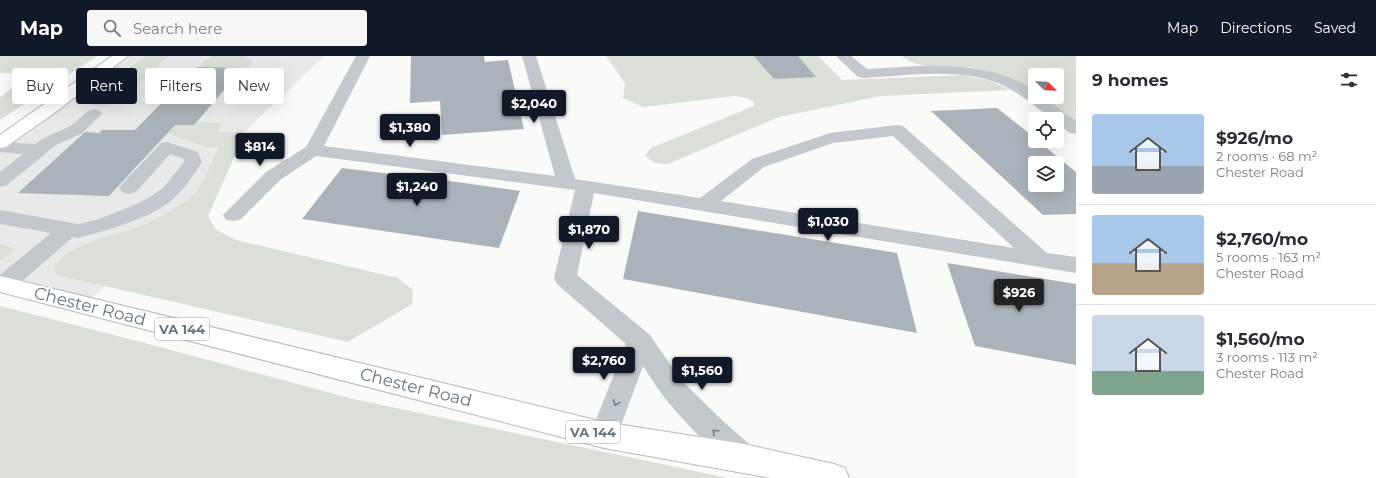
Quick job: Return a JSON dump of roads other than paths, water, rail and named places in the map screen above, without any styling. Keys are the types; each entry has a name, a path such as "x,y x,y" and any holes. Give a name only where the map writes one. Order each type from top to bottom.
{"main road":[{"path":"5,137 121,56"},
{"name":"Chester Road","path":"2,284 604,435 744,458 834,478"}],"street":[{"path":"233,216 273,176 312,150 363,56"},
{"path":"529,56 576,185 565,278 640,341 673,389 714,432 744,458"},
{"path":"843,56 863,74 960,71 996,77 1011,83 1076,129"},
{"path":"894,56 913,72"},
{"path":"0,181 50,141 75,130 94,114"},
{"path":"704,205 758,163 830,138 897,130 1040,259"},
{"path":"0,147 38,150"},
{"path":"0,217 78,231 102,226 137,212 171,191 193,162 192,156 167,147 129,188"},
{"path":"312,150 576,185 1076,265"},
{"path":"2,284 69,229"},
{"path":"604,435 640,341"}]}
